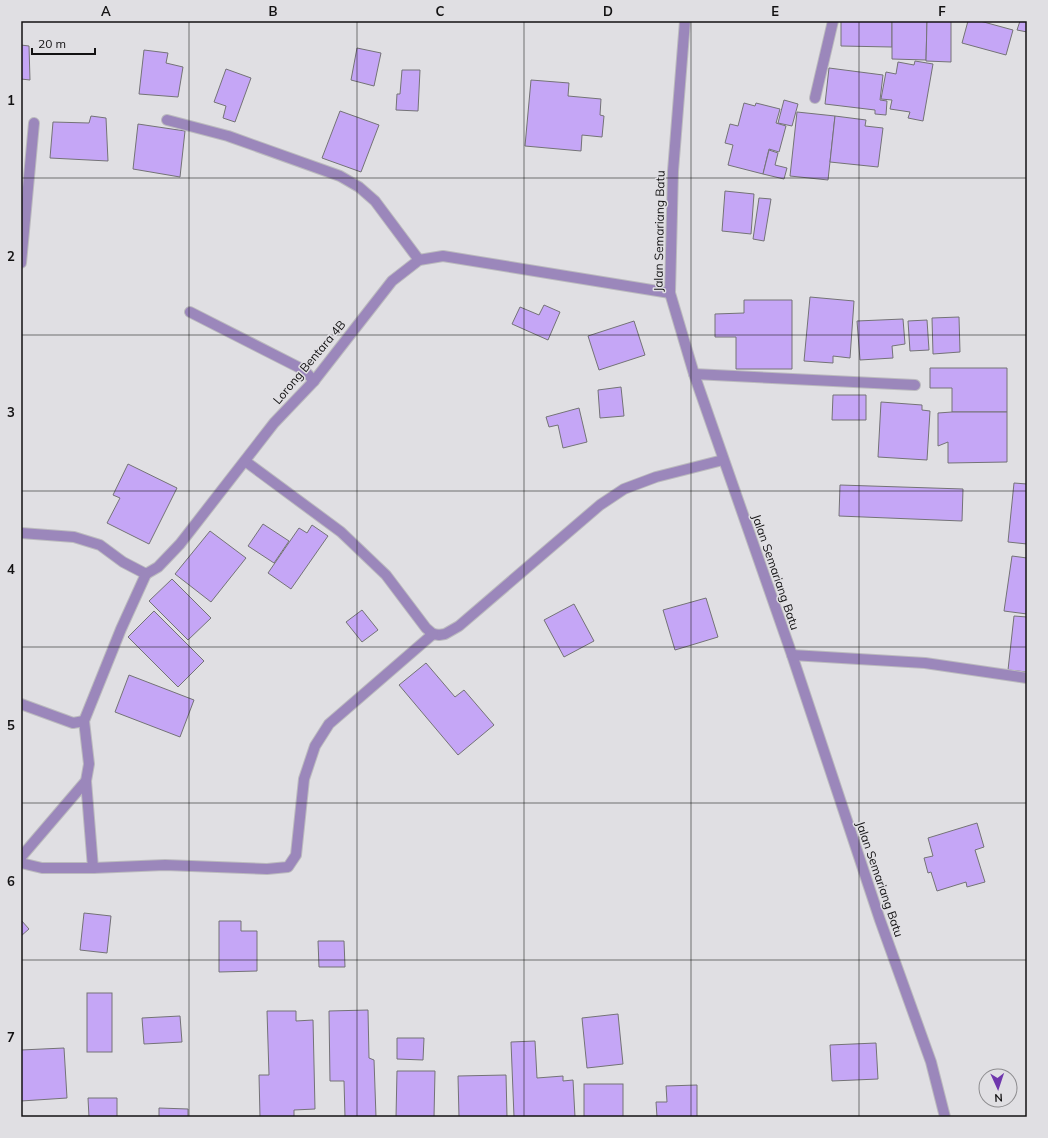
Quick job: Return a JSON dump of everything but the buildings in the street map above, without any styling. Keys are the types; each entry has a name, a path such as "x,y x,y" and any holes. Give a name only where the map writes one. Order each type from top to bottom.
{"street":[{"name":"Jalan Semariang Batu","path":"685,21 673,171 670,293 694,374 723,460 792,655 880,920 931,1062 945,1117"},
{"path":"815,98 833,21"},
{"path":"167,120 228,136 340,176 359,187 375,201 419,260"},
{"path":"21,263 34,123"},
{"name":"Lorong Bentara 4B","path":"146,574 158,567 180,544 274,423 314,381 392,281 419,260 443,256 670,293"},
{"path":"190,312 304,370 314,381"},
{"path":"694,374 915,385"},
{"path":"245,461 341,532 386,575 433,634 439,635 445,634 459,626 600,505 624,489 656,477 723,460"},
{"path":"21,533 74,537 100,545 123,562 146,574 121,628 84,721 89,764 86,781 93,868"},
{"path":"21,863 42,868 93,868 165,865 267,869 288,867 296,855 304,779 315,746 329,724 433,634"},
{"path":"792,655 925,663 1027,678"},
{"path":"21,704 73,723 84,721"},
{"path":"21,857 86,781"}]}
